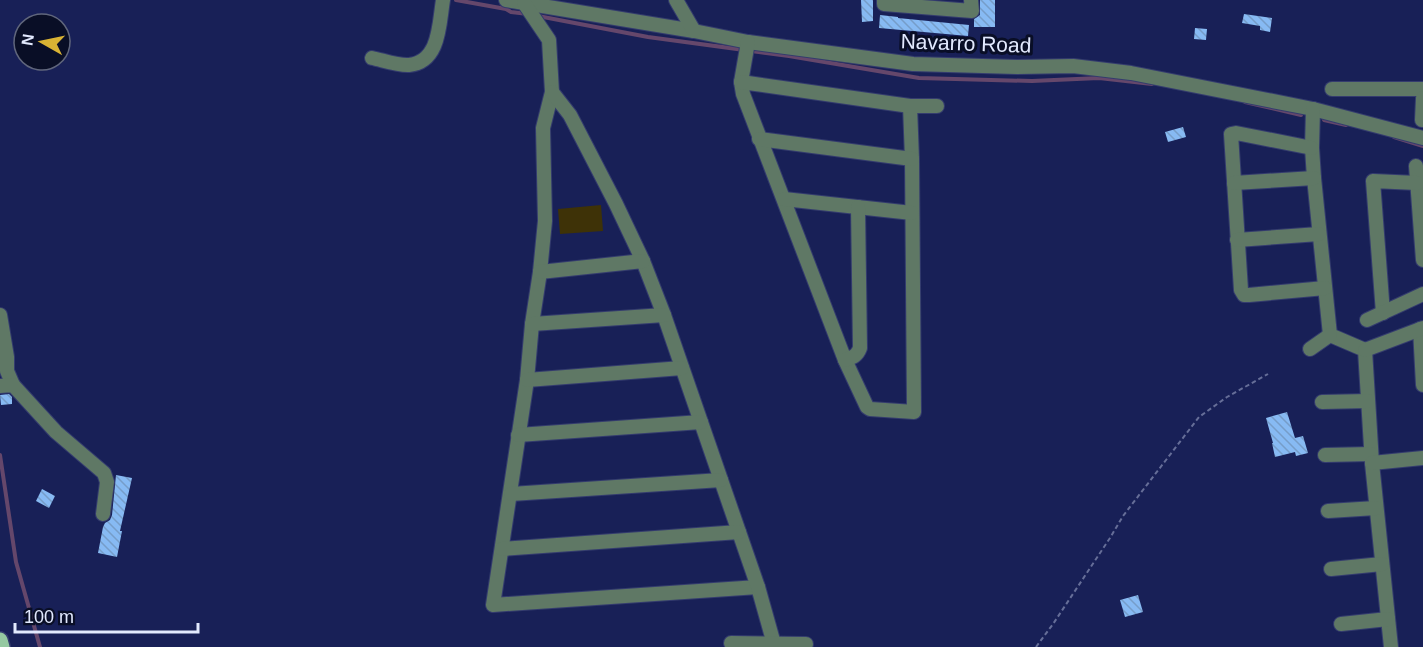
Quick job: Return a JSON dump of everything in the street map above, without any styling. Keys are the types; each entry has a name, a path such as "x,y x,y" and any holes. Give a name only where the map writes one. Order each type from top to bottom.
{"street":[{"path":"372,58 408,65 425,60 434,48 442,0"},
{"name":"Navarro Road","path":"506,0 529,12 694,31 747,48 913,64 1017,68 1073,66 1110,70 1313,109 1423,138"},
{"path":"676,0 694,31"},
{"path":"884,2 946,4 972,11 971,0"},
{"path":"529,12 549,40 552,92 543,129 544,221 540,272 511,494 493,605 758,587"},
{"path":"747,48 741,82 743,94 845,360 867,407 914,412 910,106"},
{"path":"741,82 910,106 937,106"},
{"path":"1332,88 1423,89"},
{"path":"552,92 570,115 643,261 664,315 758,587 774,644"},
{"path":"1422,120 1423,98"},
{"path":"1313,109 1314,178 1330,335"},
{"path":"1312,148 1233,132 1231,134 1240,290 1244,295 1325,288"},
{"path":"759,140 912,159"},
{"path":"1416,166 1423,260"},
{"path":"1233,183 1314,178"},
{"path":"1383,313 1373,181 1417,183"},
{"path":"784,199 912,213"},
{"path":"845,360 854,357 860,348 858,207"},
{"path":"1237,240 1319,234"},
{"path":"540,272 643,261"},
{"path":"1367,320 1423,294"},
{"path":"0,315 7,357 6,385 104,473 107,483 103,514"},
{"path":"532,324 664,315"},
{"path":"1330,335 1365,350 1422,328 1423,385"},
{"path":"1310,349 1330,335"},
{"path":"1365,350 1376,508 1391,647"},
{"path":"527,380 682,368"},
{"path":"1322,402 1368,401"},
{"path":"518,435 701,422"},
{"path":"1325,455 1423,458"},
{"path":"511,494 721,480"},
{"path":"1328,511 1376,508"},
{"path":"502,549 739,532"},
{"path":"1331,569 1382,564"},
{"path":"1341,624 1388,619"},
{"path":"730,643 806,644"}],"path":[{"path":"1036,647 1123,516 1200,417 1227,396 1268,375"}],"shaded area":[{"path":"601,205 603,231 560,234 558,209"}],"building":[{"path":"861,0 873,0 873,21 862,22"},
{"path":"980,0 995,0 995,27 974,27 974,19 980,15"},
{"path":"1244,14 1272,18 1270,32 1260,30 1260,26 1242,23"},
{"path":"880,15 969,25 968,36 879,28"},
{"path":"1195,28 1207,29 1206,40 1194,39"},
{"path":"1183,127 1186,137 1168,142 1165,132"},
{"path":"9,394 12,397 12,404 1,405 0,395"},
{"path":"1287,412 1295,438 1303,436 1308,453 1296,456 1295,452 1275,457 1266,418"},
{"path":"116,475 132,478 120,531 122,531 117,557 98,553 103,527 112,515"},
{"path":"42,489 55,496 49,508 36,501"},
{"path":"1138,595 1143,612 1125,617 1120,600"}],"waterway":[{"path":"456,0 528,14"},
{"path":"538,16 648,37 789,56 919,78 1032,81 1099,78 1152,84"},
{"path":"1245,102 1301,115"},
{"path":"1324,120 1346,125"},
{"path":"1394,137 1423,146"},
{"path":"0,455 16,562 40,647"}]}
